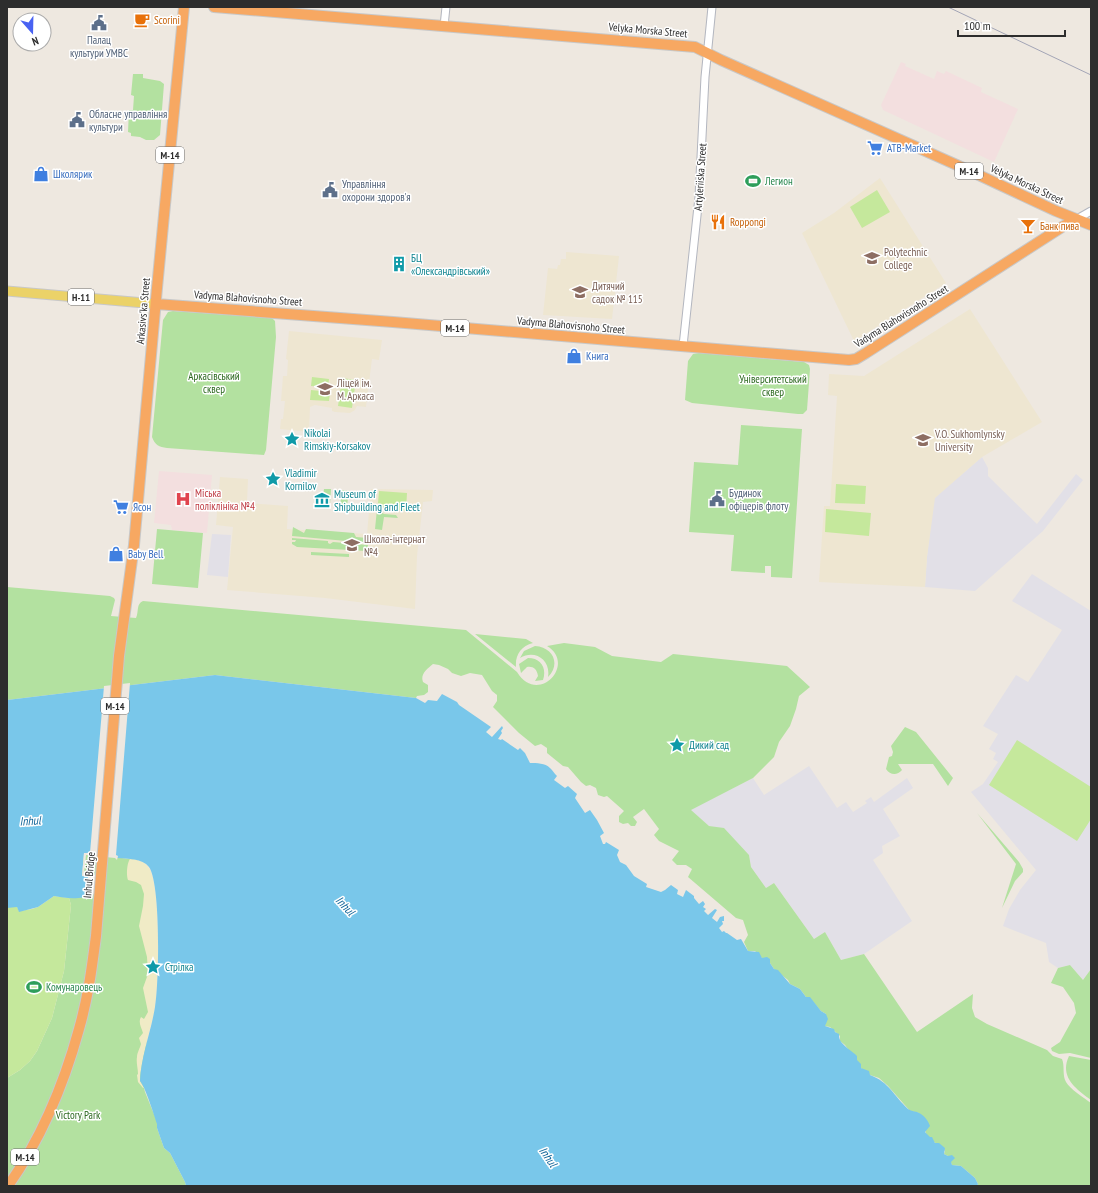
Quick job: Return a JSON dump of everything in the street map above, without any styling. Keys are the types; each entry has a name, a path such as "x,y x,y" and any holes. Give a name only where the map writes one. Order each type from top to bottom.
{"highway":[{"name":"Arkasivs'ka Street","path":"124,617 134,545 184,7"},
{"name":"Velyka Morska Street","path":"214,7 686,45 695,47 1056,211 1091,225"},
{"name":"Vadyma Blahovisnoho Street","path":"156,304 377,320 843,360 856,359 1062,227 1077,219"},
{"name":"Inhul Bridge","path":"8,1186 42,1128 49,1113 80,1028 90,979 96,936 119,656 124,617"}],"main road":[{"name":"Vadyma Blahovisnoho Street","path":"7,291 156,304"}],"street":[{"path":"444,26 446,7"},
{"name":"Artyleriiska Street","path":"683,346 699,203 707,52 712,7"},
{"name":"Vadyma Blahovisnoho Street","path":"1077,219 1091,211"}],"shaded area":[{"path":"901,62 906,64 905,66 934,79 937,71 944,74 946,71 982,88 981,92 1018,109 994,162 883,110 881,105"},
{"name":"Polytechnic College","path":"880,178 946,283 854,341 802,233 834,213"},
{"name":"Дитячий садок № 115","path":"566,252 619,256 612,319 543,315 548,268 557,269 558,265 560,265 561,259 566,259"},
{"name":"V.O. Sukhomlynsky University","path":"970,309 1042,422 982,457 935,498 927,557 925,587 819,582 824,506 830,506 837,396 828,395 829,374 864,376"},
{"name":"Ліцей ім. М. Аркаса","path":"289,331 382,340 379,360 372,359 366,407 357,406 355,410 350,413 335,412 332,411 332,408 315,405 310,407 309,432 280,429 285,401 281,401 283,376 287,376 288,360 286,359"},
{"path":"982,457 988,468 988,476 1037,524 1076,474 1083,480 1043,531 975,591 925,587 934,498"},
{"name":"Міська поліклініка №4","path":"159,471 212,475 207,533 172,530 171,525 154,523"},
{"name":"Школа-інтернат №4","path":"220,477 248,479 247,503 288,506 287,529 367,534 371,489 433,490 432,501 423,502 417,556 415,609 325,598 227,590 233,527 216,525"},
{"path":"212,534 231,535 228,577 207,575"},
{"path":"1032,574 1091,611 1091,969 1083,980 1070,965 1058,968 1049,962 1046,943 1003,926 1009,909 1020,890 1036,870 971,792 983,784 998,762 993,759 996,753 989,749 998,734 983,726 1016,675 1028,682 1062,630 1012,601"},
{"path":"809,766 837,808 846,802 853,812 867,803 865,801 871,797 874,802 907,778 913,788 883,809 900,836 882,846 883,853 873,860 912,921 864,954 841,960 825,932 814,939 774,883 766,888 751,867 749,855 724,829 709,826 690,810 753,778 764,795"}],"green space":[{"path":"133,74 143,74 143,78 160,81 164,84 160,135 154,140 146,140 140,137 131,136 131,133 128,132 129,110 133,110 134,96 131,95"},
{"path":"877,190 890,212 862,228 850,207"},
{"name":"Аркасівський сквер","path":"173,311 272,318 275,321 276,337 266,450 264,455 167,448 154,442 152,437 163,320 168,312"},
{"name":"Університетський сквер","path":"699,353 804,362 809,365 810,369 807,410 803,414 798,414 692,403 685,400 688,361 693,354"},
{"path":"312,377 329,379 328,387 311,386"},
{"path":"342,378 356,380 352,408 338,406"},
{"path":"311,390 330,392 329,401 310,400"},
{"path":"741,425 802,429 792,578 771,577 771,566 765,566 765,573 731,571 734,535 689,532 694,462 738,465"},
{"path":"836,484 866,486 865,504 835,503"},
{"path":"324,489 331,489 330,504 322,503"},
{"path":"342,490 349,491 347,506 340,505"},
{"path":"379,491 407,493 406,511 384,509 378,503"},
{"path":"377,509 384,514 396,515 398,518 384,517 382,530 375,529"},
{"path":"826,509 871,513 869,536 825,532"},
{"path":"293,527 304,533 306,529 354,533 356,537 368,538 368,543 292,536"},
{"path":"157,529 203,533 198,588 152,584"},
{"path":"292,538 328,541 330,544 333,542 368,545 367,551 297,547 292,544 292,542 295,542 296,540 292,540"},
{"path":"311,552 349,554 349,557 311,555"},
{"path":"7,587 110,596 115,600 111,616 136,618 138,606 143,601 466,630 526,681 535,685 544,683 551,678 556,671 558,662 555,654 547,646 564,643 595,647 612,656 661,662 673,654 787,666 810,687 799,696 790,726 779,742 774,757 753,778 691,810 709,826 724,828 749,855 751,867 766,888 774,883 814,939 825,932 841,960 864,954 917,1032 973,994 972,1008 975,1017 987,1024 1047,1050 1053,1056 1062,1059 1066,1082 1091,1103 1091,1186 977,1186 978,1184 975,1178 961,1166 952,1165 948,1156 944,1154 945,1151 927,1136 919,1113 910,1111 879,1078 870,1075 861,1068 845,1045 840,1041 840,1036 830,1027 825,1026 826,1014 821,1011 810,998 806,997 800,989 790,984 788,980 774,969 770,963 755,951 748,951 744,942 748,935 743,920 736,918 688,877 692,869 686,865 677,865 672,860 679,851 659,841 654,835 659,829 644,809 633,817 637,822 635,826 631,826 628,823 623,824 619,822 619,816 624,811 607,796 604,797 598,795 596,788 590,785 586,786 581,782 568,767 563,766 547,753 547,748 541,744 535,746 519,733 493,707 497,701 497,695 492,691 482,675 470,673 461,676 452,673 448,669 439,665 433,664 428,668 422,677 423,682 428,685 428,692 424,695 417,696 416,698 215,675 7,700"},
{"path":"475,634 526,639 533,643 522,649 518,655 516,667"},
{"path":"535,646 546,649 553,657 554,667 548,677 547,666 541,658 531,655 520,658 524,651"},
{"path":"528,658 533,658 542,664 544,672 543,680 535,681 538,676 536,670 531,667 527,667 521,673 519,664"},
{"path":"905,727 916,732 953,778 948,786 933,764 898,764 902,770 896,774 889,773 886,769 889,757 892,756 893,752 891,746"},
{"path":"1017,740 1091,787 1091,819 1077,841 989,785"},
{"path":"977,813 1019,862 1023,869 1023,872 1015,881 1002,908 1016,864"},
{"name":"Victory Park","path":"84,853 137,860 155,892 144,1088 158,1124 157,1128 164,1148 170,1153 186,1186 7,1186 7,1078 20,1070 30,1061 37,1051 52,1018 64,971 71,905 69,898 76,898 82,876"},
{"name":"Комунаровець","path":"54,896 69,898 71,905 64,971 52,1018 37,1051 30,1061 20,1070 7,1078 7,907 17,907 19,911 32,909 38,907"},
{"path":"1070,965 1083,980 1091,969 1091,1058 1070,1053 1059,1054 1052,1051 1051,1048 1060,1042 1076,1013 1074,1003 1063,987 1051,983 1058,968"},
{"path":"1069,1056 1091,1060 1091,1100 1075,1087 1068,1076 1066,1063"}],"sand":[{"name":"Стрілка","path":"130,859 143,862 149,868 153,878 156,894 158,957 156,995 154,1014 140,1076 140,1081 144,1088 138,1082 137,1054 141,1044 139,1038 143,1033 140,1025 140,1019 141,1017 144,1019 148,1012 143,988 148,974 147,957 139,926 144,894 141,885 128,880 127,869"}],"water":[{"name":"Inhul","path":"215,675 416,698 425,703 428,700 437,701 442,694 457,702 459,705 491,727 486,732 492,737 502,726 502,733 498,739 502,739 518,750 520,748 525,753 530,763 548,766 557,776 554,780 565,788 568,786 577,794 575,798 585,813 590,810 604,833 600,836 603,844 606,842 619,850 617,855 620,862 626,865 634,876 647,884 646,887 661,892 671,885 678,890 677,894 683,897 686,890 694,896 699,904 703,901 705,904 703,907 706,909 704,911 708,915 715,909 717,910 712,918 717,922 720,917 724,916 724,921 722,921 723,924 719,928 722,932 724,931 737,940 741,939 748,951 759,952 762,958 767,957 770,959 770,963 774,969 778,970 790,984 800,989 806,997 810,997 821,1011 826,1014 828,1019 825,1026 834,1029 835,1032 839,1034 841,1042 857,1056 857,1060 861,1064 861,1068 869,1071 870,1075 887,1085 908,1109 921,1114 925,1118 930,1126 925,1132 932,1137 935,1143 939,1143 945,1148 944,1154 948,1156 952,1155 955,1158 951,1162 952,1165 961,1166 975,1178 978,1184 977,1186 186,1186 170,1153 164,1148 149,1101 140,1081 142,1062 155,1007 156,995 158,935 156,893 153,877 149,867 139,860 84,853 82,876 104,878 93,892 87,896 78,898 54,896 38,907 19,912 17,907 7,908 7,700"}],"pier":[{"path":"130,683 116,855 118,856 117,860 115,858 86,855 84,874 104,876 105,886 86,900 88,877 82,876 84,853 90,853 104,686"}],"tram line":[{"path":"948,7 1091,75"}],"place":[{"name":"Scorini","path":"142,20"},
{"name":"Палац культури УМВС","path":"99,23"},
{"name":"Обласне управління культури","path":"77,120"},
{"name":"ATB-Market","path":"875,148"},
{"name":"Школярик","path":"41,174"},
{"name":"Легион","path":"753,181"},
{"name":"Управління охорони здоров'я","path":"330,190"},
{"name":"Roppongi","path":"718,222"},
{"name":"Банк пива","path":"1028,226"},
{"name":"Polytechnic College","path":"872,258"},
{"name":"БЦ «Олександрівський»","path":"399,264"},
{"name":"Дитячий садок № 115","path":"580,292"},
{"name":"Книга","path":"574,356"},
{"name":"Ліцей ім. М. Аркаса","path":"325,389"},
{"name":"Nikolai Rimskiy-Korsakov","path":"292,439"},
{"name":"V.O. Sukhomlynsky University","path":"923,440"},
{"name":"Vladimir Kornilov","path":"273,479"},
{"name":"Міська поліклініка №4","path":"183,499"},
{"name":"Будинок офіцерів флоту","path":"717,499"},
{"name":"Museum of Shipbuilding and Fleet","path":"322,500"},
{"name":"Ясон","path":"121,507"},
{"name":"Школа-інтернат №4","path":"352,545"},
{"name":"Baby Bell","path":"116,554"},
{"name":"Дикий сад","path":"677,745"},
{"name":"Стрілка","path":"153,967"},
{"name":"Комунаровець","path":"34,987"}]}
